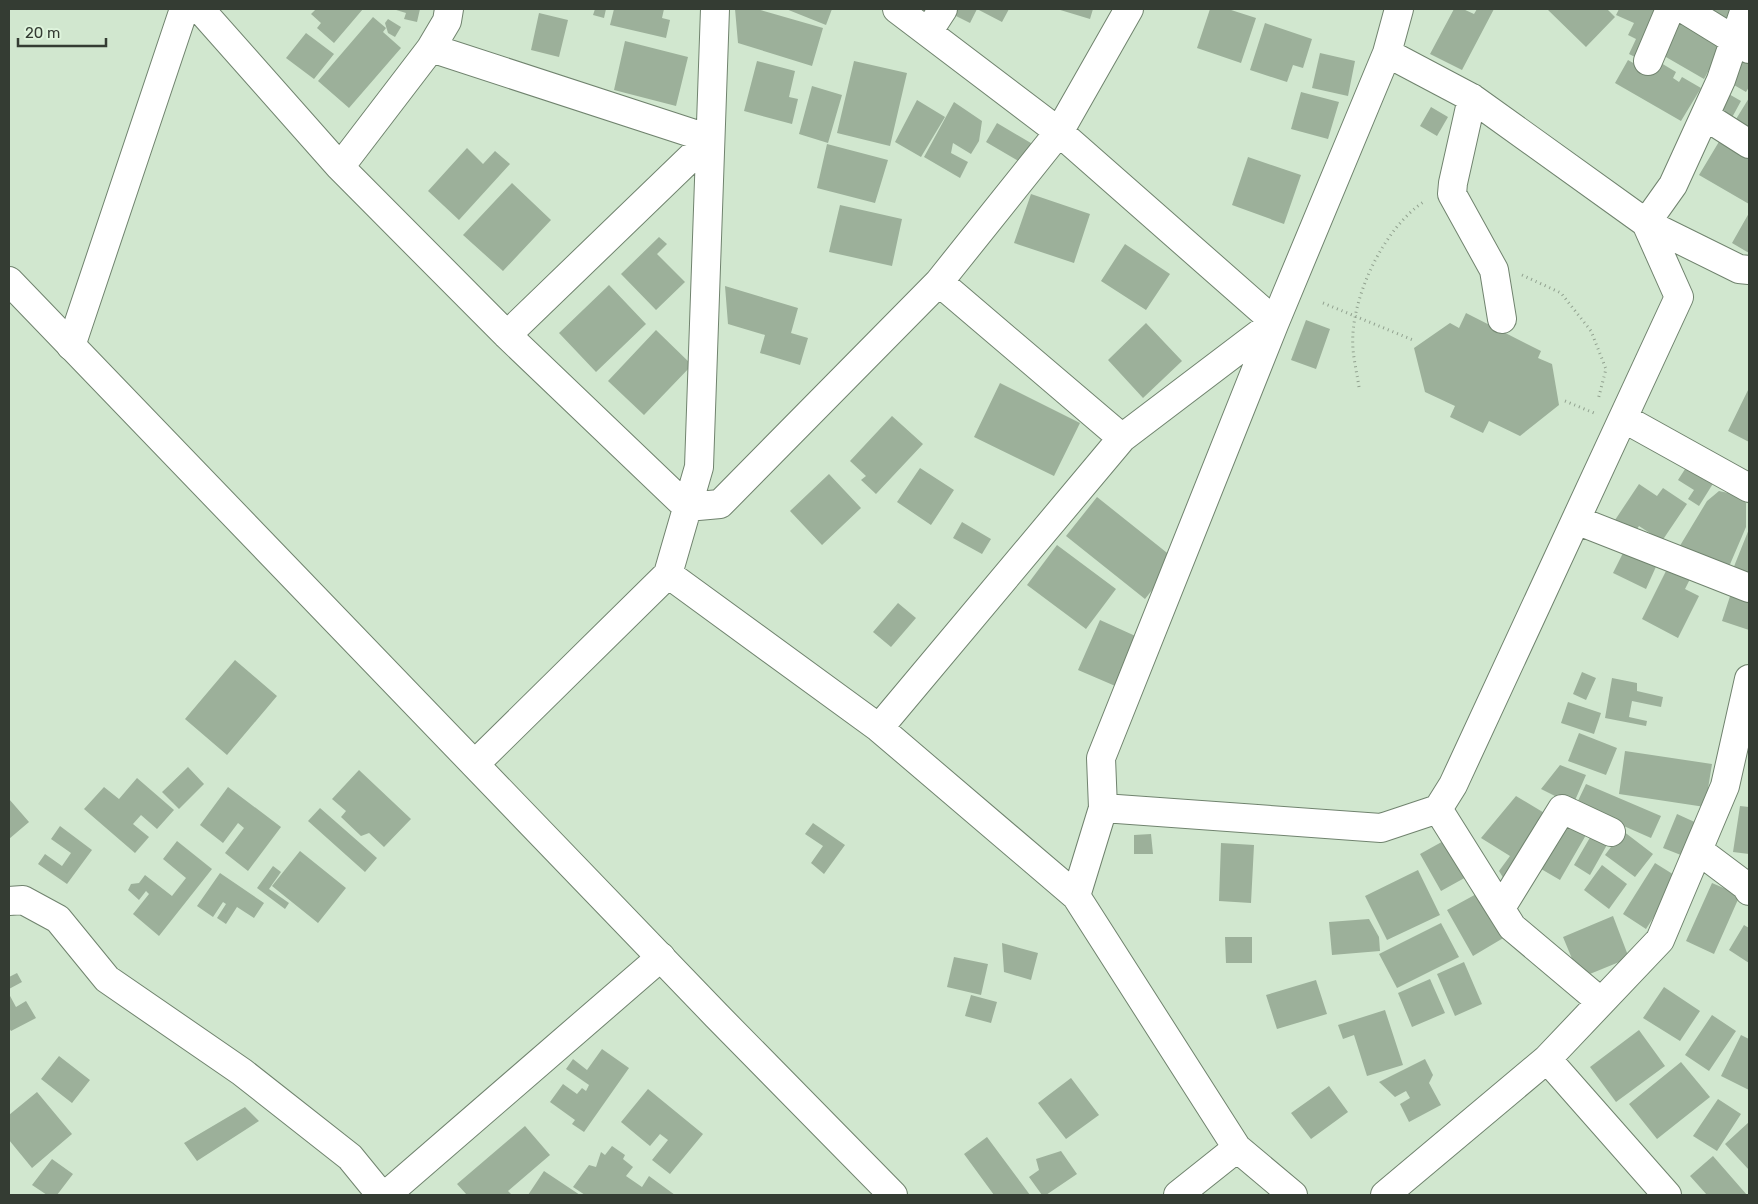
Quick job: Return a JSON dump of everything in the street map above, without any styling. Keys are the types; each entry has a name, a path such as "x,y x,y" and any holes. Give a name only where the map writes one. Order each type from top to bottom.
{"street":[{"path":"71,346 184,9"},
{"path":"200,9 340,167 508,335 687,507 720,504 939,282 1059,132 1129,9"},
{"path":"340,167 431,48 447,20 449,9"},
{"path":"475,764 668,574 699,467 714,9"},
{"path":"897,9 1059,132 1275,322"},
{"path":"928,32 943,9"},
{"path":"1076,896 1103,808 1100,758 1275,322 1387,53 1399,9"},
{"path":"1648,61 1670,9"},
{"path":"1684,9 1742,45"},
{"path":"1646,223 1673,185 1721,80 1742,45 1745,9"},
{"path":"431,48 710,139"},
{"path":"1387,53 1472,98 1646,223 1739,269 1749,270"},
{"path":"1472,98 1452,194 1494,270 1502,319"},
{"path":"1705,116 1749,144"},
{"path":"508,335 710,139"},
{"path":"1103,808 1381,828 1438,809 1453,785 1679,297 1646,223"},
{"path":"9,281 893,1195"},
{"path":"939,282 1122,438"},
{"path":"879,728 1122,438 1275,322"},
{"path":"1623,418 1749,488"},
{"path":"1576,520 1749,588"},
{"path":"668,574 879,728 1076,896 1237,1148 1293,1195"},
{"path":"1385,1195 1547,1059 1660,940 1725,786 1748,688"},
{"path":"1502,908 1562,808 1611,832"},
{"path":"1438,809 1502,908 1512,927 1601,1002"},
{"path":"1698,850 1746,886 1749,891"},
{"path":"9,902 23,900 58,918 107,978 242,1072 350,1157 380,1195"},
{"path":"386,1195 661,957"},
{"path":"1547,1059 1667,1195"},
{"path":"1178,1195 1237,1148"}],"path":[{"path":"1359,387 1352,347 1359,298 1382,244 1416,207 1453,183"},
{"path":"1494,270 1526,276 1560,293 1591,331 1606,370 1594,413 1565,401"},
{"path":"1323,303 1357,315 1413,340"}],"building":[{"path":"316,9 363,9 334,43 317,28 321,23 311,14"},
{"path":"393,9 420,9 417,22 404,19 406,13"},
{"path":"595,9 606,9 604,18 593,15"},
{"path":"614,9 664,9 662,18 670,20 666,38 610,25"},
{"path":"735,9 757,9 823,28 812,66 738,43"},
{"path":"786,9 832,9 826,25"},
{"path":"957,9 977,9 970,23 954,15"},
{"path":"977,9 1009,9 1002,22"},
{"path":"1057,9 1093,9 1090,19"},
{"path":"1210,9 1228,9 1256,18 1241,63 1197,48"},
{"path":"1454,9 1463,9 1474,14 1477,9 1494,9 1462,70 1430,54"},
{"path":"1547,9 1607,9 1615,17 1586,47"},
{"path":"1619,9 1663,9 1641,60 1629,54 1636,39 1628,35 1634,23 1616,15"},
{"path":"1704,9 1732,9 1727,20"},
{"path":"539,13 568,20 559,57 531,50"},
{"path":"373,17 386,28 383,32 401,48 349,108 318,81"},
{"path":"388,19 401,27 395,37 388,33 385,23"},
{"path":"1678,19 1723,44 1704,79 1659,53"},
{"path":"1265,23 1312,39 1303,68 1293,65 1287,82 1250,70"},
{"path":"306,33 334,54 314,79 286,58"},
{"path":"625,41 688,57 676,106 614,90"},
{"path":"1320,53 1355,61 1348,96 1312,88"},
{"path":"1745,55 1749,57 1749,87 1746,92 1729,82"},
{"path":"1628,60 1649,72 1656,60 1676,72 1673,78 1679,82 1682,77 1701,88 1681,121 1615,83"},
{"path":"757,61 795,71 789,97 798,99 792,124 744,111"},
{"path":"854,61 907,73 890,146 837,133"},
{"path":"812,86 842,95 828,143 799,134"},
{"path":"1301,92 1339,102 1328,139 1291,129"},
{"path":"1727,93 1741,101 1729,123 1714,114"},
{"path":"1749,98 1749,133 1733,124"},
{"path":"917,100 945,117 921,157 895,142"},
{"path":"954,102 982,121 979,141 971,154 953,143 951,153 968,162 960,178 924,157"},
{"path":"1431,107 1448,117 1437,136 1420,126"},
{"path":"997,123 1036,146 1025,165 986,142"},
{"path":"1723,135 1749,151 1749,204 1699,175"},
{"path":"827,144 888,160 875,203 817,188"},
{"path":"467,148 483,164 495,151 510,164 459,220 428,191"},
{"path":"1248,157 1301,175 1284,224 1232,205"},
{"path":"512,183 551,220 503,271 463,235"},
{"path":"1031,194 1090,214 1074,263 1014,243"},
{"path":"840,205 902,219 892,266 829,252"},
{"path":"1749,213 1749,253 1732,243"},
{"path":"659,237 667,244 657,254 685,282 656,310 621,274"},
{"path":"1125,244 1170,274 1146,310 1101,281"},
{"path":"609,285 646,324 596,372 559,333"},
{"path":"725,286 798,308 791,333 808,338 800,365 760,353 765,335 728,324"},
{"path":"1466,313 1541,351 1538,358 1552,364 1559,405 1520,436 1489,421 1483,433 1450,417 1455,406 1425,392 1414,348 1450,323 1459,328"},
{"path":"1306,320 1330,329 1316,369 1291,360"},
{"path":"1146,323 1182,361 1143,398 1108,360"},
{"path":"656,330 692,365 644,415 608,381"},
{"path":"1000,383 1080,423 1054,476 974,437"},
{"path":"1749,388 1749,442 1728,431"},
{"path":"892,416 923,444 876,494 861,480 866,476 850,461"},
{"path":"1687,466 1714,482 1699,506 1688,499 1694,490 1678,480"},
{"path":"920,468 954,490 931,525 897,502"},
{"path":"829,474 861,508 822,545 790,511"},
{"path":"1639,484 1657,496 1663,488 1687,504 1662,541 1639,526 1634,533 1615,520"},
{"path":"1719,491 1733,494 1746,503 1746,527 1728,569 1678,549 1707,501"},
{"path":"1097,497 1176,560 1145,599 1066,536"},
{"path":"962,522 991,539 982,554 953,538"},
{"path":"1749,529 1749,576 1733,569"},
{"path":"1057,545 1116,589 1086,629 1027,585"},
{"path":"1627,545 1659,560 1646,589 1613,573"},
{"path":"1670,563 1692,575 1685,589 1699,596 1678,638 1642,619"},
{"path":"1733,587 1749,593 1749,630 1722,621"},
{"path":"898,603 916,618 891,647 873,632"},
{"path":"1100,620 1142,639 1120,688 1078,670"},
{"path":"235,660 277,696 227,755 185,719"},
{"path":"1582,672 1596,678 1586,700 1573,694"},
{"path":"1612,678 1637,683 1637,691 1663,697 1661,707 1632,701 1629,717 1647,721 1646,726 1605,718"},
{"path":"1568,702 1601,713 1594,734 1561,723"},
{"path":"1579,733 1617,748 1606,775 1568,761"},
{"path":"1625,751 1712,764 1705,807 1619,794"},
{"path":"1560,765 1586,775 1573,805 1541,789"},
{"path":"188,767 204,784 179,809 162,792"},
{"path":"359,770 411,819 384,847 369,833 361,836 341,817 346,811 332,799"},
{"path":"137,778 174,810 157,829 141,815 133,824 149,837 135,853 84,809 104,787 119,799"},
{"path":"1586,784 1661,816 1651,838 1576,805"},
{"path":"228,787 281,827 248,871 225,853 244,828 238,823 223,843 200,825"},
{"path":"1516,796 1551,817 1510,889 1499,871 1510,856 1481,838"},
{"path":"9,799 29,822 9,839"},
{"path":"1740,806 1749,807 1749,854 1733,852"},
{"path":"320,808 377,858 365,872 308,821"},
{"path":"1677,814 1699,824 1686,857 1663,848"},
{"path":"1562,822 1586,835 1560,880 1536,866"},
{"path":"813,823 845,845 824,874 811,863 823,846 805,834"},
{"path":"60,826 92,850 67,884 38,864 45,854 62,866 71,853 51,839"},
{"path":"1623,831 1653,854 1635,877 1605,855"},
{"path":"1151,834 1153,854 1134,854 1134,835"},
{"path":"1592,834 1608,843 1590,875 1574,865"},
{"path":"1447,839 1468,876 1441,891 1420,854"},
{"path":"177,841 212,869 159,936 133,914 149,894 146,891 139,900 128,890 131,884 139,883 145,875 172,896 186,878 163,859"},
{"path":"1221,843 1254,845 1251,903 1219,901"},
{"path":"300,851 346,888 318,923 272,886"},
{"path":"1655,863 1679,878 1646,929 1623,914"},
{"path":"1602,865 1627,884 1609,909 1584,890"},
{"path":"273,866 281,872 269,889 289,903 285,909 257,888"},
{"path":"1418,870 1440,915 1387,940 1365,896"},
{"path":"220,873 264,903 254,918 237,907 226,924 217,918 226,904 223,902 213,917 197,906"},
{"path":"1712,883 1740,895 1714,954 1686,941"},
{"path":"1480,892 1505,937 1473,956 1447,910"},
{"path":"1613,916 1629,958 1580,978 1563,937"},
{"path":"1369,919 1379,937 1380,951 1332,955 1329,922"},
{"path":"1441,923 1459,957 1397,988 1379,954"},
{"path":"1744,925 1749,928 1749,963 1729,950"},
{"path":"1225,937 1252,937 1252,963 1226,963"},
{"path":"1002,943 1038,953 1031,980 1004,972"},
{"path":"954,957 988,964 981,995 947,987"},
{"path":"1464,962 1482,1004 1455,1016 1437,974"},
{"path":"17,973 22,982 9,989 9,977"},
{"path":"1430,979 1445,1013 1412,1027 1398,993"},
{"path":"1316,980 1327,1014 1277,1029 1266,995"},
{"path":"1664,987 1700,1011 1680,1041 1643,1018"},
{"path":"9,994 16,1007 26,1001 36,1018 11,1031 9,1028"},
{"path":"971,995 997,1002 991,1023 965,1016"},
{"path":"1385,1010 1403,1065 1367,1076 1354,1035 1343,1039 1338,1025"},
{"path":"1712,1015 1736,1031 1709,1071 1685,1055"},
{"path":"1639,1030 1665,1066 1616,1102 1590,1067"},
{"path":"1741,1035 1749,1039 1749,1090 1721,1076"},
{"path":"602,1049 629,1068 584,1132 572,1124 575,1120 550,1102 563,1084 577,1094 582,1088 586,1091 589,1085 566,1069 573,1059 587,1070"},
{"path":"59,1056 90,1080 72,1103 41,1079"},
{"path":"1425,1059 1433,1075 1429,1083 1441,1105 1409,1122 1400,1104 1410,1098 1406,1091 1395,1097 1379,1082"},
{"path":"1681,1062 1710,1097 1657,1139 1629,1104"},
{"path":"1071,1078 1099,1115 1066,1139 1038,1103"},
{"path":"1329,1086 1348,1112 1311,1139 1291,1113"},
{"path":"648,1089 703,1134 670,1174 652,1160 668,1140 660,1134 650,1146 621,1122"},
{"path":"37,1092 72,1134 32,1168 9,1140 9,1115"},
{"path":"1718,1099 1741,1114 1717,1151 1693,1136"},
{"path":"245,1107 259,1121 197,1161 184,1143"},
{"path":"1749,1122 1749,1170 1725,1144"},
{"path":"525,1126 550,1155 508,1191 512,1195 467,1195 457,1184"},
{"path":"987,1137 1030,1195 994,1195 964,1154"},
{"path":"612,1146 625,1155 623,1159 633,1167 626,1176 642,1187 649,1176 675,1195 585,1195 573,1187 589,1165 596,1167 601,1152 605,1155"},
{"path":"1061,1151 1077,1174 1046,1195 1042,1195 1029,1177 1039,1170 1036,1159"},
{"path":"1713,1156 1747,1195 1707,1195 1690,1176"},
{"path":"52,1159 73,1174 57,1195 47,1195 32,1185"},
{"path":"544,1171 580,1195 528,1195"}]}
